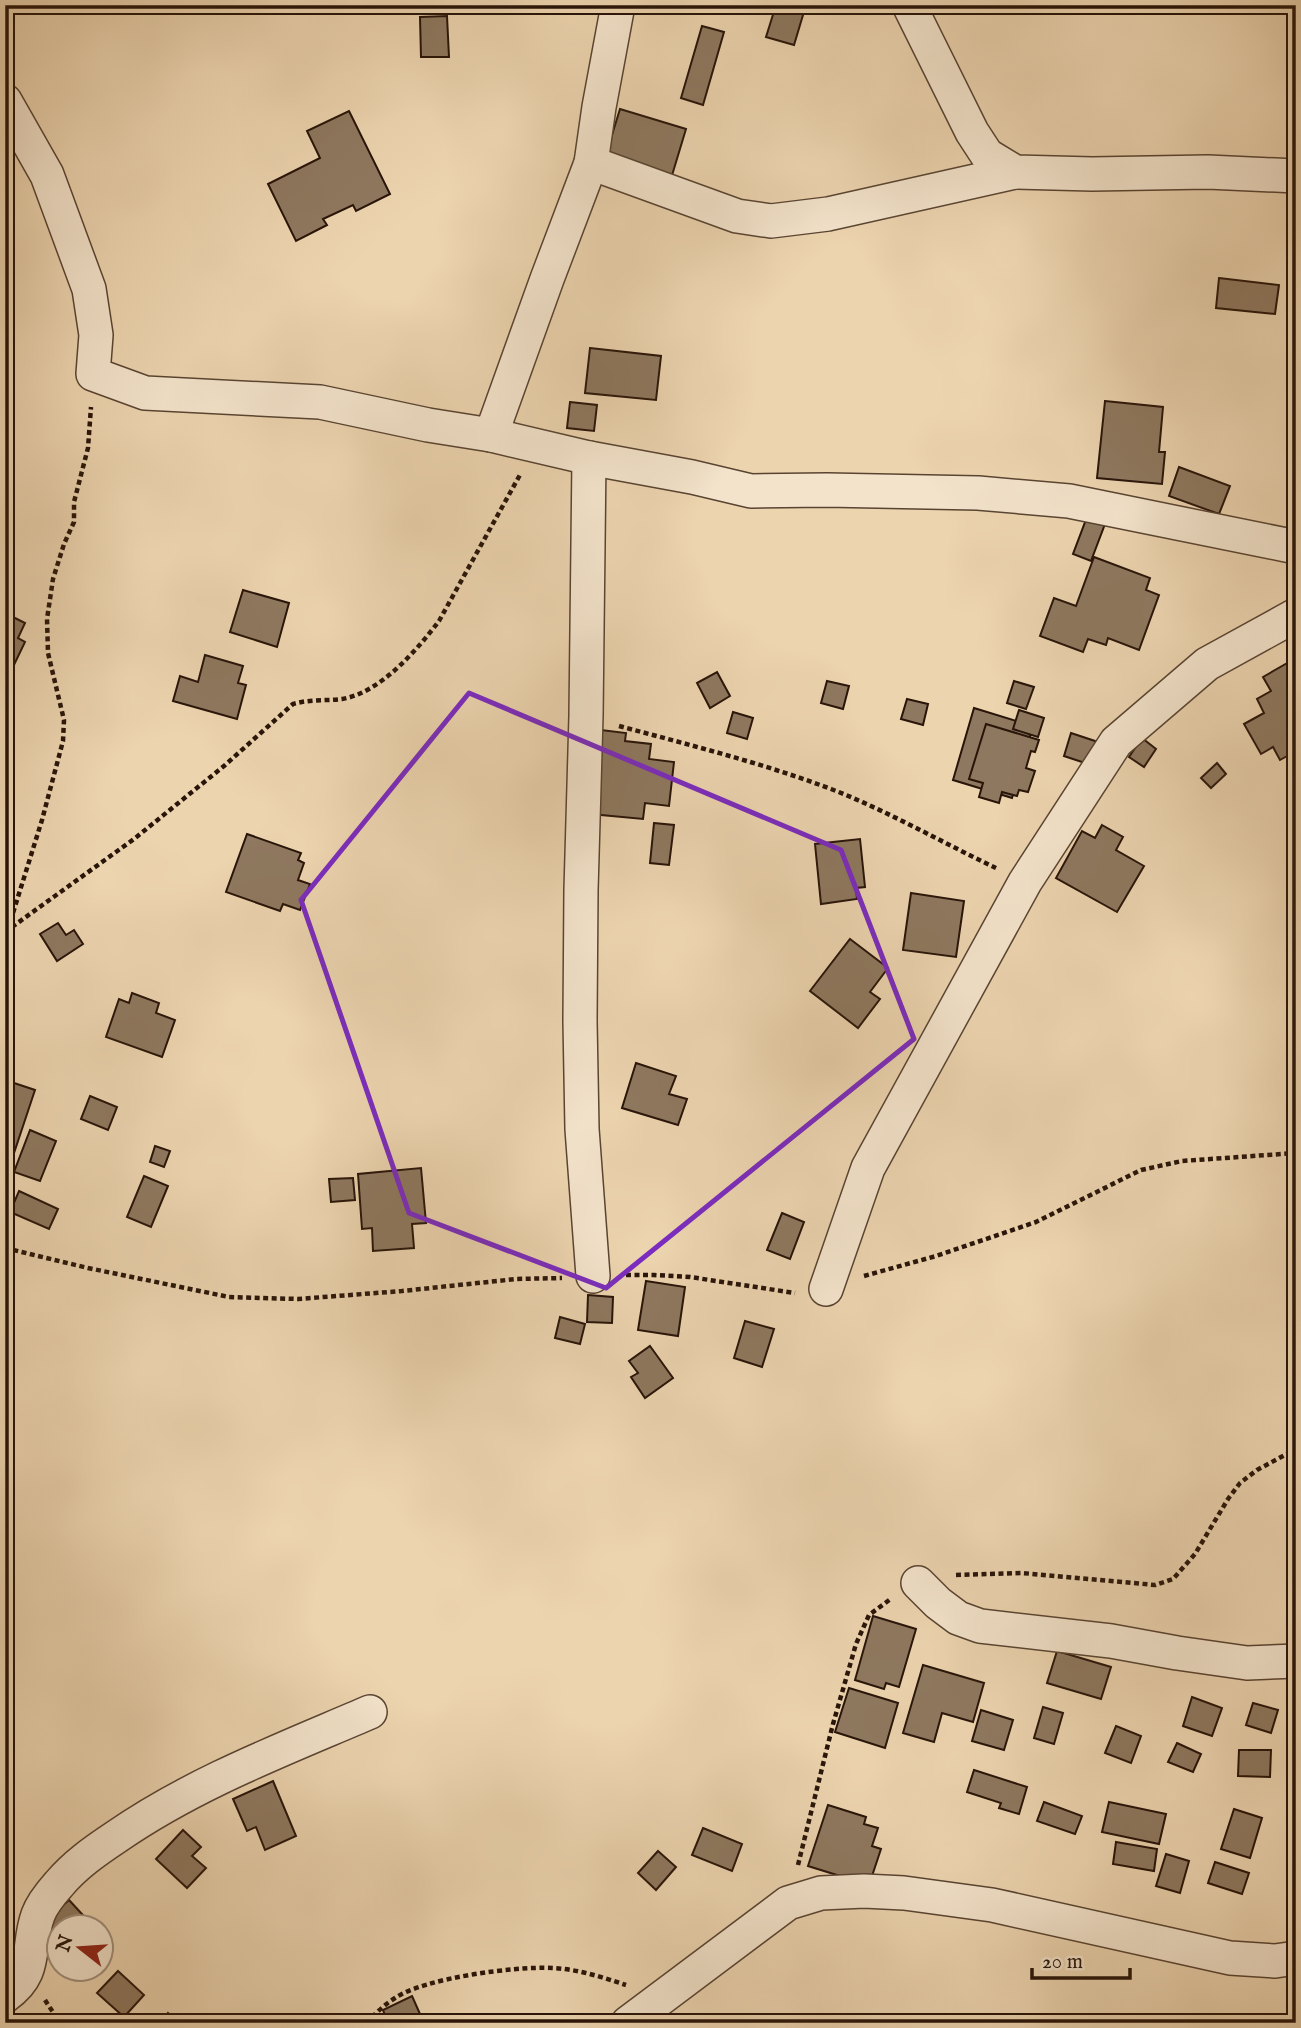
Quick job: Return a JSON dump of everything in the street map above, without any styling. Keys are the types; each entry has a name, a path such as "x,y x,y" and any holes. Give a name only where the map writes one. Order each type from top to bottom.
{"street":[{"path":"491,435 591,163 598,107 618,5"},
{"path":"909,5 972,132 987,155 1014,172"},
{"path":"5,101 47,175 89,289 96,335 93,374 145,393 320,402 428,425 491,435 751,491 978,493 1069,501 1296,547"},
{"path":"591,163 737,216 771,221 828,214 1014,172 1208,172 1296,176"},
{"path":"589,458 580,1021 582,1129 593,1276"},
{"path":"826,1289 868,1168 1025,882 1116,742 1207,664 1296,615"},
{"path":"918,1583 958,1618 980,1626 1111,1641 1247,1663 1296,1661"},
{"path":"5,1996 25,1976 38,1916 46,1900 85,1858 140,1821 200,1787 370,1712"},
{"path":"628,2023 788,1903 821,1893 904,1893 1047,1916 1230,1958 1275,1961 1296,1958"}],"path":[{"path":"7,931 42,820 63,741 64,720 48,653 47,619 53,579 74,522 74,502 88,448 93,374"},
{"path":"7,931 134,839 224,766 293,704 344,699 360,694 405,660 439,621 536,445"},
{"path":"586,716 830,789 895,817 1025,882"},
{"path":"5,1248 229,1297 298,1299 402,1292 516,1279 654,1275 690,1277 790,1293 826,1289 1036,1222 1141,1170 1182,1161 1296,1153"},
{"path":"366,2023 396,1997 416,1987 446,1979 525,1968 583,1972 664,1997"}],"highlighted area":[{"path":"469,693 841,850 914,1039 606,1288 409,1213 301,900"}],"building":[{"path":"776,5 806,5 794,45 766,37"},
{"path":"447,16 449,57 421,57 420,17"},
{"path":"702,26 724,32 703,105 681,98"},
{"path":"620,109 686,129 670,182 604,161"},
{"path":"349,111 390,194 356,211 353,205 323,219 327,225 296,241 268,184 320,158 307,131"},
{"path":"1219,278 1279,285 1275,314 1216,308"},
{"path":"590,348 661,356 656,400 585,393"},
{"path":"1105,401 1163,407 1159,452 1165,452 1162,484 1097,478"},
{"path":"570,402 597,405 594,431 567,428"},
{"path":"1179,467 1230,486 1219,514 1169,496"},
{"path":"1090,509 1108,516 1091,561 1073,554"},
{"path":"1094,557 1150,578 1146,590 1159,595 1139,650 1108,638 1106,645 1088,639 1083,652 1040,636 1054,598 1076,606"},
{"path":"243,590 289,603 277,647 230,632"},
{"path":"5,613 25,623 18,638 25,642 13,667 5,664"},
{"path":"205,655 243,666 238,683 246,685 237,719 173,701 180,676 198,682"},
{"path":"1289,662 1296,674 1296,751 1280,760 1273,747 1261,754 1244,724 1264,713 1257,699 1271,691 1263,677"},
{"path":"717,672 730,696 710,708 697,683"},
{"path":"827,681 849,686 843,709 821,703"},
{"path":"1014,681 1034,687 1026,709 1007,703"},
{"path":"907,699 928,704 923,725 901,719"},
{"path":"974,708 1033,726 1012,798 953,780"},
{"path":"1019,710 1044,718 1038,737 1013,729"},
{"path":"733,712 753,718 747,739 727,733"},
{"path":"986,724 1039,740 1035,752 1031,751 1026,768 1035,771 1028,792 1019,790 1017,796 1002,792 999,803 979,797 983,783 969,779"},
{"path":"601,730 626,733 625,741 651,744 649,759 674,762 669,806 645,803 643,819 591,814"},
{"path":"1071,733 1098,742 1091,765 1064,756"},
{"path":"1142,738 1156,749 1144,767 1129,757"},
{"path":"1217,763 1226,774 1211,788 1201,778"},
{"path":"654,823 674,825 669,865 650,863"},
{"path":"1102,825 1123,837 1116,850 1144,866 1117,912 1056,878 1082,831 1095,838"},
{"path":"247,834 301,853 298,860 304,863 298,880 310,884 300,910 283,904 280,911 226,892"},
{"path":"860,839 865,887 856,888 857,899 821,904 815,844"},
{"path":"911,893 964,901 956,957 903,950"},
{"path":"58,923 66,935 74,930 83,944 57,961 40,934"},
{"path":"850,939 888,968 870,992 880,999 858,1028 810,991"},
{"path":"132,993 159,1003 156,1013 175,1020 162,1057 106,1037 119,999 129,1003"},
{"path":"636,1063 676,1076 669,1094 687,1099 678,1125 622,1108"},
{"path":"5,1080 35,1090 9,1168 5,1167"},
{"path":"90,1096 117,1107 108,1130 81,1119"},
{"path":"30,1130 56,1141 40,1181 14,1172"},
{"path":"155,1146 170,1151 164,1167 150,1162"},
{"path":"421,1168 426,1223 412,1224 414,1248 373,1251 372,1228 362,1229 358,1174"},
{"path":"144,1176 168,1186 151,1227 127,1217"},
{"path":"353,1178 355,1200 331,1202 329,1179"},
{"path":"19,1191 58,1209 49,1229 10,1212"},
{"path":"782,1213 804,1222 790,1259 767,1250"},
{"path":"646,1281 685,1287 678,1336 638,1330"},
{"path":"588,1295 613,1297 612,1323 587,1322"},
{"path":"560,1317 585,1324 580,1344 555,1338"},
{"path":"745,1321 774,1329 762,1367 734,1358"},
{"path":"650,1346 673,1378 645,1398 631,1377 638,1373 629,1361"},
{"path":"873,1616 916,1629 899,1687 886,1683 884,1689 855,1680"},
{"path":"1057,1651 1111,1667 1101,1699 1047,1683"},
{"path":"923,1665 984,1683 973,1722 942,1713 934,1742 903,1733"},
{"path":"849,1688 898,1703 885,1748 835,1732"},
{"path":"1192,1697 1222,1708 1212,1736 1183,1726"},
{"path":"1253,1703 1278,1710 1271,1733 1246,1725"},
{"path":"1043,1707 1063,1713 1054,1744 1034,1738"},
{"path":"981,1710 1013,1720 1004,1750 972,1741"},
{"path":"1116,1726 1141,1736 1131,1763 1105,1753"},
{"path":"1177,1743 1201,1754 1193,1772 1168,1762"},
{"path":"1239,1750 1271,1750 1270,1777 1238,1776"},
{"path":"974,1770 1027,1787 1019,1814 999,1808 1001,1803 967,1792"},
{"path":"273,1781 296,1836 265,1850 256,1827 247,1831 233,1799"},
{"path":"1044,1802 1082,1816 1075,1834 1037,1821"},
{"path":"1109,1802 1166,1814 1159,1844 1102,1832"},
{"path":"828,1805 866,1817 864,1824 878,1828 872,1846 881,1849 869,1885 808,1866"},
{"path":"1234,1809 1262,1818 1250,1858 1221,1849"},
{"path":"703,1828 742,1844 732,1871 692,1855"},
{"path":"183,1830 201,1847 192,1856 206,1868 187,1888 156,1859"},
{"path":"1116,1842 1157,1849 1154,1871 1113,1864"},
{"path":"658,1851 676,1867 656,1890 638,1873"},
{"path":"1166,1854 1189,1861 1180,1893 1156,1886"},
{"path":"1215,1862 1249,1873 1242,1894 1208,1883"},
{"path":"69,1900 80,1912 55,1912"},
{"path":"46,1920 46,1940 36,1929"},
{"path":"118,1971 144,1995 124,2017 97,1993 108,1982 116,1982"},
{"path":"412,1996 424,2023 388,2023 383,2010"},
{"path":"168,2013 182,2023 161,2023"}]}
